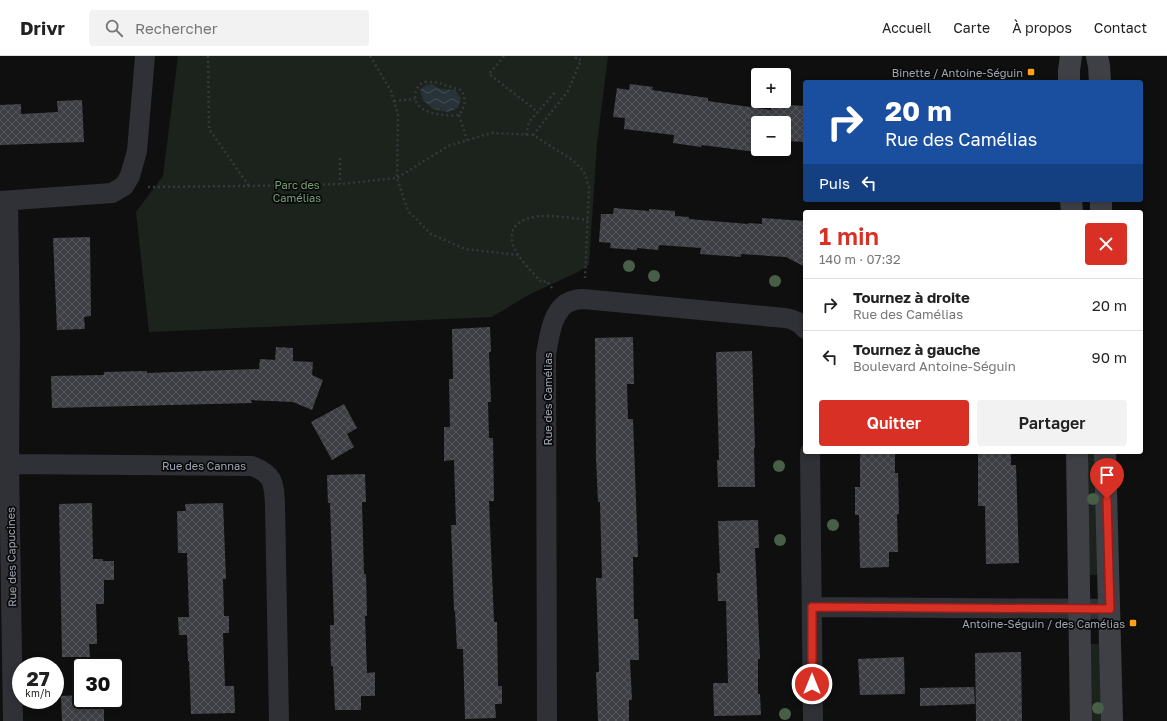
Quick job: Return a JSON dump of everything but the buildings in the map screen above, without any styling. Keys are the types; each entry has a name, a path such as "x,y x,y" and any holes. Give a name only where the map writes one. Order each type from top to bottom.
{"street":[{"path":"4,201 112,193 124,186 130,176 137,151 145,56"},
{"path":"1069,80 1071,56"},
{"path":"1097,56 1100,80"},
{"name":"Rue des Capucines","path":"4,201 10,330 9,464 13,721"},
{"path":"563,305 569,301 583,299 785,318 792,319 803,327"},
{"name":"Rue des Camélias","path":"547,721 546,355 547,343 552,324 563,305"},
{"path":"810,454 813,721"},
{"path":"1077,454 1081,721"},
{"path":"1105,454 1112,721"},
{"name":"Rue des Cannas","path":"9,464 252,466 268,474 274,487 275,498 278,721"},
{"path":"812,607 1110,609"}],"path":[{"path":"208,56 209,128 250,186"},
{"path":"370,56 391,91 398,114 398,178 408,211 431,234 465,249 518,255"},
{"path":"504,56 489,74 538,112"},
{"path":"533,135 568,91 582,60 576,59 576,56"},
{"path":"435,82 461,90 465,99 464,107 458,115 437,115 421,108 415,99 417,89 422,83 435,82"},
{"path":"526,134 529,122 556,91"},
{"path":"394,101 415,99"},
{"path":"458,115 468,140"},
{"path":"112,193 144,187 340,184 398,178 448,146 491,133 533,135 571,159 585,174 589,188 583,299"},
{"path":"340,158 340,184"},
{"path":"563,305 547,281 541,282 518,255 513,245 512,234 516,224 526,219 541,216 588,220"}],"green space":[{"name":"Parc des Camélias","path":"178,56 608,56 597,144 589,265 576,273 530,294 492,317 149,332 136,212 163,176"},
{"path":"1086,454 1099,454 1101,575 1087,575"},
{"path":"1089,644 1103,644 1104,721 1090,721"}],"water":[{"path":"432,84 440,89 455,90 461,98 458,108 448,112 433,109 423,100 420,90 426,85"}],"place":[{"name":"Binette / Antoine-Séguin","path":"1031,72"},
{"name":"Antoine-Séguin / des Camélias","path":"1133,623"}],"route":[{"path":"812,684 812,607 1110,609 1107,499"}]}
